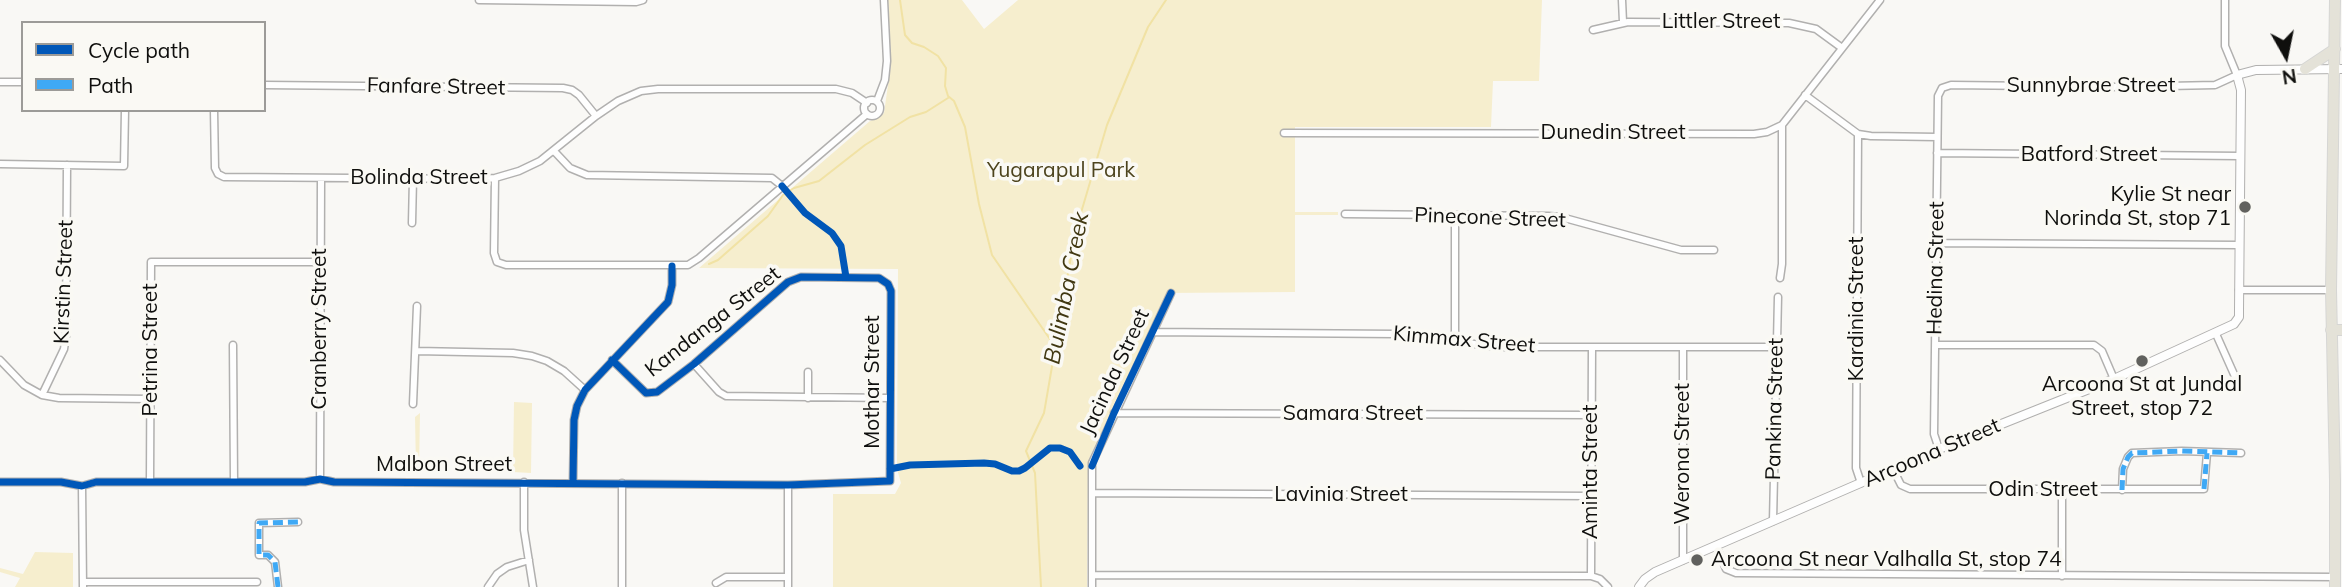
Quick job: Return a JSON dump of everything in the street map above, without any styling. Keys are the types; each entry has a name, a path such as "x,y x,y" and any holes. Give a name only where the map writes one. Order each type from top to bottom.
{"main road":[{"path":"2335,0 2335,49 2338,69 2331,290 2337,330 2339,500 2335,582"},
{"path":"2305,69 2335,49"}],"street":[{"path":"479,0 643,0"},
{"path":"877,102 885,80 887,61 884,0"},
{"path":"1622,0 1623,22"},
{"path":"1780,278 1782,125 1880,0"},
{"path":"2225,0 2225,46 2241,90 2239,290 2331,290"},
{"name":"Littler Street","path":"1593,30 1623,22 1797,23 1821,32 1842,48"},
{"path":"2237,75 2256,70 2338,69"},
{"name":"Sunnybrae Street","path":"1942,88 1951,85 2205,86 2237,75"},
{"path":"0,82 21,82"},
{"name":"Fanfare Street","path":"266,85 563,88 579,95 596,116"},
{"name":"Hedina Street","path":"1939,449 1934,434 1937,137 1938,96 1942,88"},
{"name":"Bolinda Street","path":"214,112 213,158 218,174 225,177 495,178 530,166 554,151 596,116 631,95 658,89 836,89 852,93 867,103"},
{"path":"1805,95 1858,134 1937,137"},
{"path":"870,100 877,102 879,113 873,116 867,114 867,103 870,100"},
{"path":"0,164 124,166 125,112"},
{"path":"495,178 494,253 497,262 506,265 688,265 867,114"},
{"name":"Dunedin Street","path":"1284,133 1754,134 1768,132 1782,125"},
{"name":"Kardinia Street","path":"1858,134 1856,468 1861,482"},
{"path":"554,151 570,168 587,175 772,178 782,186"},
{"name":"Batford Street","path":"1937,153 2240,156"},
{"name":"Kirstin Street","path":"42,396 64,349 66,336 67,165"},
{"name":"Cranberry Street","path":"320,479 321,178"},
{"path":"412,223 413,179"},
{"name":"Pinecone Street","path":"1345,215 1561,217 1681,250 1714,250"},
{"path":"1455,216 1455,338"},
{"path":"1936,243 2239,245"},
{"name":"Petrina Street","path":"150,482 151,262 320,262"},
{"path":"573,483 574,420 577,406 585,390 668,302 672,266"},
{"name":"Kandanga Street","path":"612,360 646,393 657,393 788,282 801,277 879,278 888,284"},
{"name":"Mothar Street","path":"888,284 891,291 890,481"},
{"name":"Arcoona Street","path":"1639,587 1655,572 1861,482 2115,379 2216,334 2230,327 2239,317 2239,290"},
{"name":"Jacinda Street","path":"1092,587 1092,463 1171,293"},
{"name":"Pankina Street","path":"1773,521 1778,297"},
{"path":"414,404 417,306"},
{"name":"Kimmax Street","path":"1153,332 1396,334 1455,338 1499,347 1776,347"},
{"path":"2216,334 2237,381"},
{"path":"233,345 234,482"},
{"path":"1935,345 2094,345 2102,351 2115,379"},
{"name":"Aminta Street","path":"1591,576 1592,347"},
{"name":"Werona Street","path":"1683,348 1683,560"},
{"path":"417,351 513,353 531,356 564,371 585,390"},
{"path":"0,360 24,384 42,396 150,399"},
{"path":"694,364 719,392 726,396 890,398"},
{"path":"808,372 808,398"},
{"name":"Samara Street","path":"1114,413 1591,415"},
{"path":"2122,490 2123,469 2132,453 2241,453"},
{"name":"Odin Street","path":"1893,469 1900,485 1910,489 2204,489 2207,453"},
{"name":"Malbon Street","path":"0,482 61,482 82,485 96,482 305,482 320,479 334,482 788,485 890,481"},
{"path":"524,482 524,530 533,587"},
{"path":"622,483 622,587"},
{"path":"82,485 83,585 257,582"},
{"path":"788,485 788,587"},
{"path":"2062,490 2062,576"},
{"name":"Lavinia Street","path":"1092,493 1590,496"},
{"path":"278,587 275,562 268,555 259,555 259,523 298,522"},
{"path":"1716,546 1726,569 1736,573 2335,582"},
{"path":"488,587 507,566 529,561"},
{"path":"1092,575 1446,579 1591,576 1600,579 1608,587"},
{"path":"716,583 726,577 787,577"}],"green space":[{"name":"Yugarapul Park","path":"888,0 962,0 984,29 1018,0 1542,0 1539,81 1493,81 1491,127 1295,127 1295,212 1338,212 1338,215 1295,215 1295,292 1167,293 1090,456 1087,587 833,587 833,494 895,494 901,483 897,469 898,269 699,268 870,121 884,113 891,64"},
{"path":"514,402 532,403 531,473 513,472"},
{"path":"420,413 419,472 412,472 416,469 415,417"},
{"path":"35,552 73,553 73,587 15,587 20,578 0,572 0,568 23,574"}],"waterway":[{"path":"900,0 905,35 912,43 938,56 946,68 945,86 965,127 979,204 992,255 1054,345"},
{"name":"Bulimba Creek","path":"1041,587 1035,473 1026,451 1044,413 1075,233 1107,125 1148,27 1166,0"},
{"path":"709,264 718,260 768,216 783,195 794,188 819,181 865,145 910,117 926,112 948,98"}],"marked path":[{"path":"2122,490 2123,469 2132,453 2241,453"},
{"path":"2204,489 2207,453"},
{"path":"278,587 275,562 268,555 259,555 259,523 298,522"}],"cycle path":[{"path":"782,186 805,213 832,233 841,246 846,277"},
{"path":"573,483 574,420 577,406 585,390 668,302 672,266"},
{"path":"0,482 61,482 82,486 96,482 305,482 320,479 334,482 788,485 890,481 891,291 888,284 879,278 801,277 788,282 694,364 657,392 646,393 612,360"},
{"path":"1092,466 1171,293"},
{"path":"890,469 910,465 984,463 1019,471 1050,448 1070,452 1080,466"}],"place":[{"name":"Kylie St near Norinda St, stop 71","path":"2245,207"},
{"name":"Arcoona St at Jundal Street, stop 72","path":"2142,361"},
{"name":"Arcoona St near Valhalla St, stop 74","path":"1697,560"}]}
